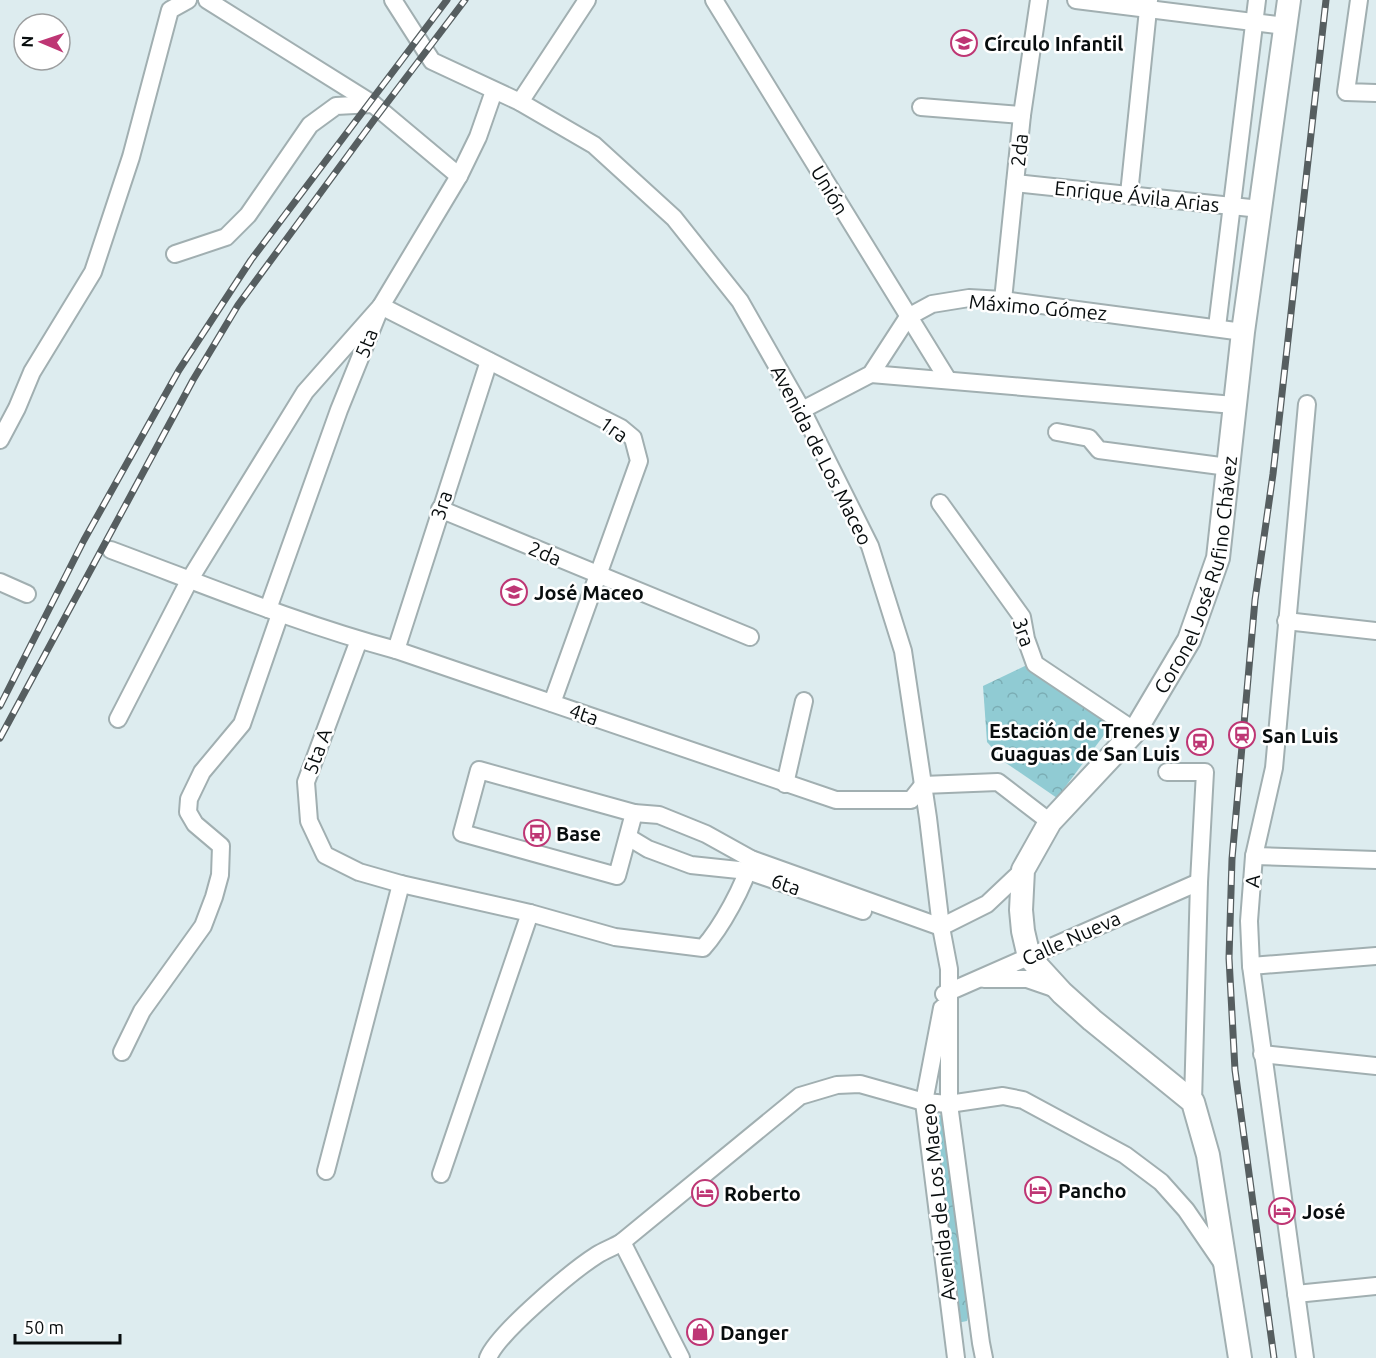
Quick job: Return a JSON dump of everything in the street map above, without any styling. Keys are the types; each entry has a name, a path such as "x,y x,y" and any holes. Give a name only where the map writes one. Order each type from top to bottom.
{"main road":[{"name":"Coronel José Rufino Chávez","path":"1029,957 1023,931 1023,870 1050,822 1135,731 1189,640 1218,558 1243,332 1289,0"},
{"path":"1029,957 1062,993 1092,1020 1193,1102 1208,1155 1240,1358"}],"street":[{"path":"0,440 32,372 93,272 131,156 170,10 188,0"},
{"path":"207,0 373,104 459,176"},
{"name":"Avenida de Los Maceo","path":"393,0 432,61 520,102 594,145 674,218 740,301 802,410 870,546 903,651 923,785 946,954 949,1104 983,1350"},
{"path":"520,102 587,0"},
{"name":"Unión","path":"714,0 948,380"},
{"name":"2da","path":"1003,300 1022,115 1039,0"},
{"path":"1076,0 1149,5 1285,26"},
{"path":"1217,327 1257,0"},
{"path":"1359,0 1346,93 1376,93"},
{"path":"1129,194 1149,5"},
{"name":"5ta","path":"122,1052 142,1011 203,926 220,875 221,846 195,824 188,812 189,799 202,772 242,724 274,612 339,410 381,306 459,176 478,137 494,91"},
{"path":"175,254 226,237 248,215 309,124 336,106 373,104"},
{"path":"921,107 1022,115"},
{"name":"Enrique Ávila Arias","path":"1015,183 1260,209"},
{"name":"Máximo Gómez","path":"802,410 871,374 908,317 932,303 969,298 1003,300 1243,332"},
{"path":"118,718 190,579 305,393 381,306"},
{"name":"1ra","path":"381,306 621,428 633,438 639,461 552,703"},
{"name":"3ra","path":"396,650 489,361"},
{"path":"871,374 1234,405"},
{"name":"A","path":"1305,1358 1262,1054 1251,966 1249,921 1254,856 1274,768 1307,404"},
{"path":"1057,432 1089,438 1099,450 1228,467"},
{"name":"3ra","path":"940,503 1022,617 1026,639 1035,664 1135,731"},
{"name":"2da","path":"440,509 750,637"},
{"name":"4ta","path":"111,550 274,612 396,650 836,800 911,800 923,785"},
{"path":"0,582 27,594"},
{"path":"1286,621 1376,631"},
{"name":"5ta A","path":"359,640 306,782 309,821 325,855 359,872 401,884 530,913 615,937 703,948 714,936 749,865"},
{"path":"785,784 804,701"},
{"name":"6ta","path":"749,865 691,865 648,849 628,837 617,876 462,833 479,770 634,813 659,815 706,834 749,865 943,933"},
{"path":"1167,772 1204,771 1193,1102"},
{"path":"923,785 998,782 1050,822"},
{"path":"628,837 634,813"},
{"path":"1254,856 1376,860"},
{"path":"943,933 987,904 1023,870"},
{"name":"Calle Nueva","path":"947,993 1199,882"},
{"path":"326,1172 401,884"},
{"path":"441,1174 530,913"},
{"path":"1251,966 1376,956"},
{"path":"977,979 1027,979 1047,985 1062,993"},
{"name":"Avenida de Los Maceo","path":"947,993 924,1102 954,1357"},
{"path":"1262,1054 1376,1066"},
{"path":"488,1358 492,1349 514,1325 557,1286 596,1256 622,1242 800,1096 837,1085 860,1084 924,1102 949,1104 1003,1096 1023,1100 1125,1155 1161,1182 1186,1210 1227,1269"},
{"path":"622,1242 681,1358"},
{"path":"1296,1294 1376,1286"},
{"path":"954,1357 983,1350"}],"green space":[{"path":"1029,664 1113,723 1057,798 1006,763 987,742 983,686"},
{"path":"940,1115 945,1118 969,1314 967,1321 957,1323 932,1121"}],"railway":[{"path":"0,706 84,540 179,370 251,260 447,0"},
{"path":"0,738 193,380 238,305 465,0"},
{"path":"1274,1358 1235,1070 1229,958 1232,859 1255,600 1273,474 1326,0"}],"place":[{"name":"Círculo Infantil","path":"964,43"},
{"name":"José Maceo","path":"514,592"},
{"name":"San Luis","path":"1242,735"},
{"name":"Estación de Trenes y Guaguas de San Luis","path":"1200,742"},
{"name":"Base","path":"537,833"},
{"name":"Pancho","path":"1038,1190"},
{"name":"Roberto","path":"705,1193"},
{"name":"José","path":"1282,1211"},
{"name":"Danger","path":"700,1332"}]}
